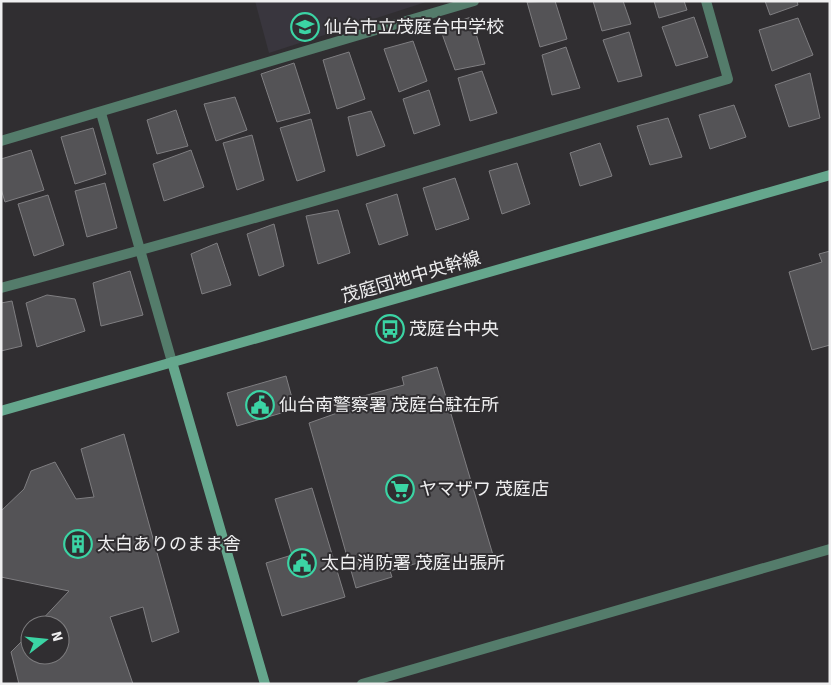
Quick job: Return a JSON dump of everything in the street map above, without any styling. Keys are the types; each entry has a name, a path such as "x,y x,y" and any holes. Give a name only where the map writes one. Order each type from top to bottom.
{"street":[{"path":"1,141 101,113 474,1"},
{"path":"1,288 142,250 728,78 706,1"},
{"path":"101,113 142,250 172,362 265,684"},
{"name":"茂庭団地中央幹線","path":"1,411 830,175"},
{"path":"362,684 830,549"}],"shaded area":[{"name":"仙台市立茂庭台中学校","path":"255,1 429,1 269,53"}],"building":[{"path":"555,1 567,39 540,47 527,2"},
{"path":"593,1 623,1 631,24 602,31"},
{"path":"654,1 684,1 687,10 659,18"},
{"path":"765,1 797,1 798,5 770,15"},
{"path":"471,17 485,64 455,70 440,28"},
{"path":"694,17 708,57 676,66 662,27"},
{"path":"798,18 813,55 772,71 759,30"},
{"path":"629,32 642,76 618,82 603,40"},
{"path":"413,41 427,81 399,92 384,49"},
{"path":"566,47 580,88 552,95 542,55"},
{"path":"349,52 365,99 337,109 323,60"},
{"path":"294,63 310,113 277,122 261,74"},
{"path":"482,71 497,113 470,121 458,78"},
{"path":"810,73 820,118 789,127 775,85"},
{"path":"429,90 440,125 414,134 403,99"},
{"path":"235,97 247,130 216,141 204,104"},
{"path":"734,105 746,137 710,149 699,115"},
{"path":"176,110 188,146 157,154 147,120"},
{"path":"371,111 385,146 357,156 348,117"},
{"path":"668,118 682,157 650,165 637,126"},
{"path":"311,119 325,171 297,181 280,128"},
{"path":"93,128 106,174 75,184 61,137"},
{"path":"252,135 264,180 237,190 223,143"},
{"path":"600,143 612,176 580,186 570,153"},
{"path":"31,150 44,190 5,202 1,189 1,159"},
{"path":"191,150 204,187 164,201 153,164"},
{"path":"517,163 530,204 502,214 489,171"},
{"path":"455,178 469,219 436,230 423,188"},
{"path":"105,183 117,228 87,237 75,191"},
{"path":"397,194 408,235 379,245 366,204"},
{"path":"48,195 64,245 34,256 18,204"},
{"path":"338,210 350,253 318,264 306,216"},
{"path":"274,224 284,266 259,276 247,234"},
{"path":"217,243 231,285 202,294 191,254"},
{"path":"830,251 830,345 812,350 789,272 822,262 819,254"},
{"path":"130,271 143,315 101,326 93,283"},
{"path":"47,295 75,299 85,331 37,347 26,303"},
{"path":"12,301 22,346 1,351 1,303"},
{"name":"ヤマザワ 茂庭店","path":"437,367 493,555 452,566 449,554 390,571 392,577 356,588 309,423 340,412 338,403 404,385 402,377"},
{"path":"286,376 295,409 237,426 227,393"},
{"name":"太白ありのまま舎","path":"124,434 179,632 152,642 143,607 110,617 133,684 19,684 11,652 20,643 20,665 70,665 70,615 46,615 69,591 1,577 1,511 24,489 31,471 55,462 76,499 94,497 81,449"},
{"path":"312,488 345,597 282,616 266,563 292,555 275,499"}],"place":[{"name":"仙台市立茂庭台中学校","path":"305,27"},
{"name":"茂庭台中央","path":"390,329"},
{"name":"仙台南警察署 茂庭台駐在所","path":"260,405"},
{"name":"ヤマザワ 茂庭店","path":"400,489"},
{"name":"太白ありのまま舎","path":"78,544"},
{"name":"太白消防署 茂庭出張所","path":"302,563"}]}
